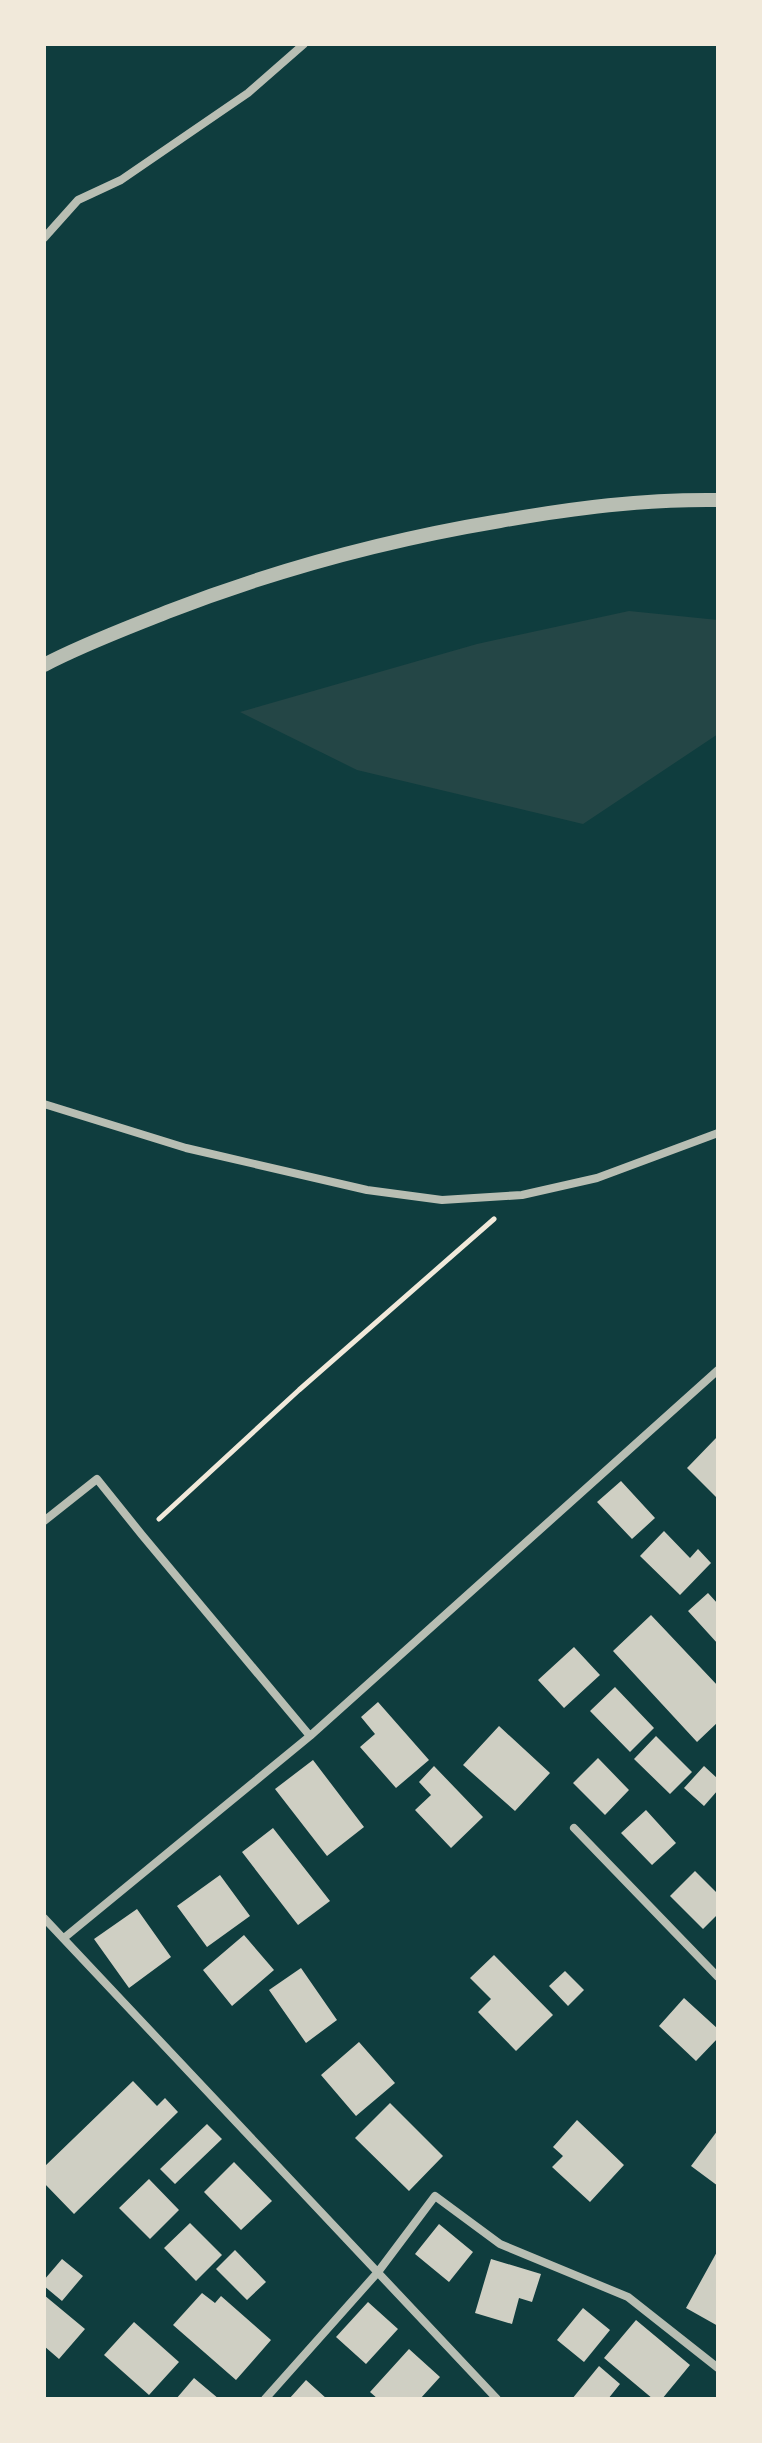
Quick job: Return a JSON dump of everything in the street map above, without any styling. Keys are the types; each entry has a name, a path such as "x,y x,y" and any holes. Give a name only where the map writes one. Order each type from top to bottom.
{"street":[{"path":"44,238 78,200 121,180 248,93 304,44"},
{"path":"44,665 83,645 226,589 321,559 429,533 583,506 683,499 718,500"},
{"path":"44,1104 186,1148 367,1190 442,1200 522,1195 597,1178 714,1135 718,1145"},
{"path":"64,1938 310,1736 718,1370"},
{"path":"44,1521 97,1479 310,1736"},
{"path":"574,1828 718,1977"},
{"path":"44,1918 497,2399"},
{"path":"265,2399 378,2272 435,2196 500,2244 628,2297 718,2368"}],"path":[{"path":"142,1535 299,1390 522,1195"}],"shaded area":[{"path":"629,611 718,620 718,734 583,824 357,770 240,712 477,644"}],"building":[{"path":"718,1436 718,1499 687,1468"},
{"path":"621,1481 655,1518 632,1539 597,1502"},
{"path":"664,1531 690,1558 698,1549 711,1563 680,1595 640,1556"},
{"path":"708,1593 718,1604 718,1644 688,1611"},
{"path":"651,1615 718,1686 718,1722 697,1742 613,1651"},
{"path":"574,1647 600,1675 564,1708 538,1680"},
{"path":"615,1687 654,1728 630,1752 590,1711"},
{"path":"378,1702 429,1760 396,1788 360,1747 375,1734 361,1717"},
{"path":"499,1726 550,1773 515,1811 463,1765"},
{"path":"656,1736 692,1772 670,1794 634,1759"},
{"path":"598,1758 629,1790 605,1815 573,1783"},
{"path":"313,1760 364,1827 327,1856 275,1789"},
{"path":"434,1766 483,1817 451,1848 415,1810 431,1795 419,1782"},
{"path":"704,1766 718,1779 718,1790 704,1806 684,1788"},
{"path":"646,1810 676,1843 652,1865 621,1833"},
{"path":"273,1828 330,1901 298,1925 242,1852"},
{"path":"695,1871 718,1894 718,1914 703,1929 670,1896"},
{"path":"220,1875 250,1916 207,1947 177,1906"},
{"path":"137,1909 171,1957 129,1988 94,1939"},
{"path":"244,1935 274,1970 232,2006 203,1970"},
{"path":"494,1955 553,2015 516,2051 478,2012 491,1999 470,1978"},
{"path":"301,1968 337,2020 306,2043 269,1990"},
{"path":"565,1971 584,1990 568,2006 549,1986"},
{"path":"684,1998 718,2029 718,2038 696,2061 659,2026"},
{"path":"359,2042 395,2083 356,2116 321,2075"},
{"path":"133,2081 157,2106 165,2098 178,2112 74,2214 44,2183 44,2167"},
{"path":"390,2103 443,2156 409,2191 355,2138"},
{"path":"577,2120 624,2165 590,2202 552,2167 563,2156 553,2147"},
{"path":"207,2124 222,2139 175,2184 160,2169"},
{"path":"718,2130 718,2186 691,2166"},
{"path":"234,2162 272,2201 241,2230 204,2192"},
{"path":"149,2179 179,2210 150,2239 119,2208"},
{"path":"190,2223 222,2255 196,2281 164,2248"},
{"path":"439,2224 473,2252 449,2282 415,2254"},
{"path":"235,2250 266,2282 247,2300 216,2269"},
{"path":"718,2250 718,2326 686,2308"},
{"path":"62,2259 83,2276 62,2301 44,2286 44,2280"},
{"path":"491,2259 541,2274 532,2302 519,2298 512,2324 475,2313"},
{"path":"202,2293 215,2303 221,2296 271,2340 236,2380 173,2325"},
{"path":"44,2295 85,2329 59,2359 44,2346"},
{"path":"368,2302 398,2329 366,2364 336,2337"},
{"path":"583,2308 610,2330 584,2362 557,2340"},
{"path":"636,2320 690,2365 662,2399 653,2399 604,2358"},
{"path":"134,2322 179,2362 149,2395 104,2355"},
{"path":"409,2349 440,2377 420,2399 378,2399 370,2392"},
{"path":"599,2366 620,2384 608,2399 572,2399"},
{"path":"194,2378 219,2399 176,2399"},
{"path":"306,2380 327,2399 289,2399"}]}
